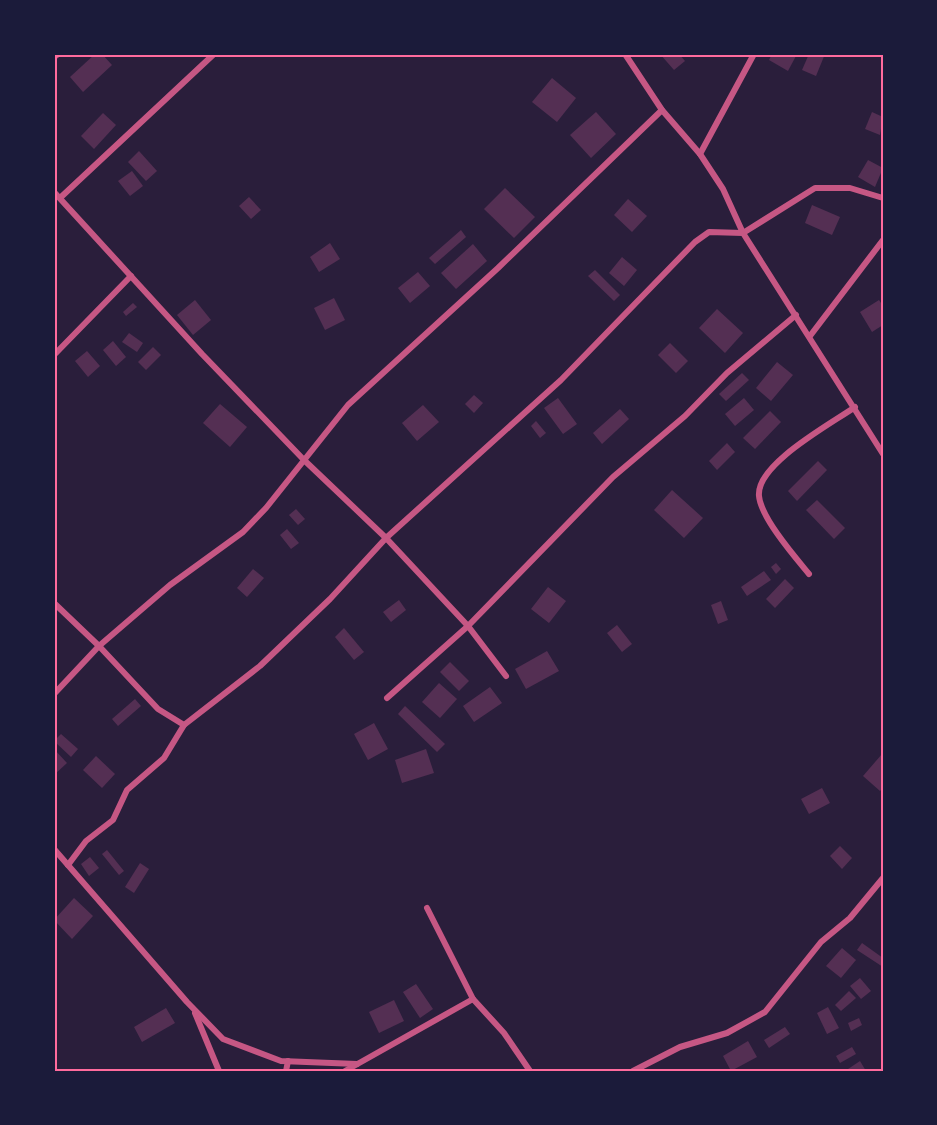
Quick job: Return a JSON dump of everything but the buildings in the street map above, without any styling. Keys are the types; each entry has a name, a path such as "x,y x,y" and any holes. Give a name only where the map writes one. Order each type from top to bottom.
{"street":[{"path":"54,57 58,54"},
{"path":"60,198 214,54"},
{"path":"625,54 662,110 700,154 723,189 743,232 883,454"},
{"path":"700,154 754,54"},
{"path":"54,694 99,646 170,585 243,532 266,508 348,405 490,276 662,110"},
{"path":"68,865 86,841 114,820 127,790 164,758 184,724 260,666 330,599 386,538 561,380 695,242 709,232 743,232 815,188 849,188 883,198"},
{"path":"54,192 304,460 386,538 468,626 506,676"},
{"path":"810,336 883,240"},
{"path":"54,355 131,276"},
{"path":"387,698 468,626 619,471 685,416 727,373 795,315"},
{"path":"809,574 787,546 763,508 759,495 762,479 773,466 793,450 855,407"},
{"path":"54,603 99,646 158,709 184,724"},
{"path":"54,849 223,1039 250,1051 288,1061 357,1064"},
{"path":"633,1071 680,1047 727,1033 765,1012 821,942 856,912 883,878"},
{"path":"427,908 473,999 504,1033 530,1071"},
{"path":"345,1071 473,999"},
{"path":"194,1009 219,1071"},
{"path":"286,1071 288,1061"}],"shaded area":[{"path":"54,54 883,54 883,1071 54,1071"}]}
